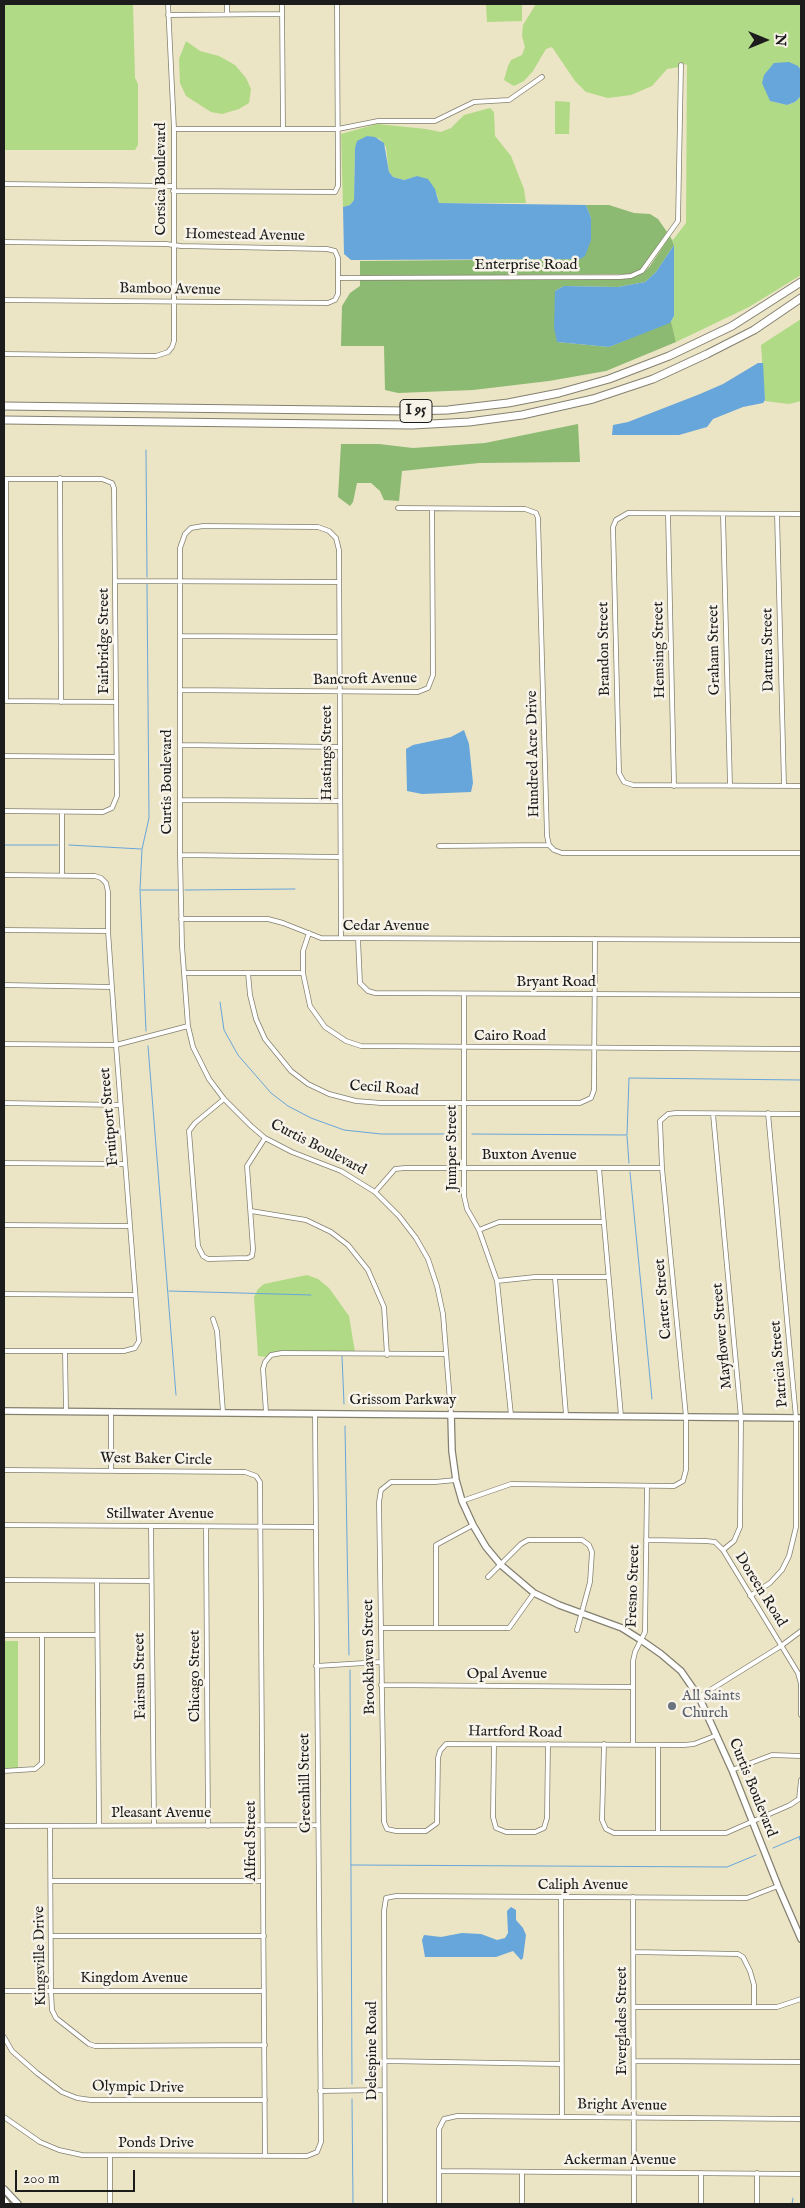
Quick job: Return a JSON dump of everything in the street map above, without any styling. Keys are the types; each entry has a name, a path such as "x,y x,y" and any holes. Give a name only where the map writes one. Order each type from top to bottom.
{"highway":[{"name":"I 95","path":"4,406 409,411 448,410 508,403 609,379 669,356 732,326 801,282"},
{"name":"I 95","path":"4,420 412,425 469,422 522,415 592,399 653,379 754,330 801,298"}],"main road":[{"name":"Grissom Parkway","path":"4,1411 799,1418"},
{"name":"Curtis Boulevard","path":"451,1414 452,1451 456,1480 462,1500 473,1525 486,1547 501,1565 534,1593 582,1614 622,1628 642,1640 680,1671 699,1697 732,1770 778,1886 800,1931 801,1939"},
{"path":"4,2189 18,2204"},
{"path":"4,2200 7,2204"}],"street":[{"name":"Corsica Boulevard","path":"4,354 156,356 168,352 174,341 174,129 168,4"},
{"path":"227,4 227,13"},
{"path":"282,4 283,129"},
{"path":"4,184 331,194 335,192 338,186 338,4"},
{"path":"168,15 282,14"},
{"name":"Enterprise Road","path":"338,278 631,276 642,271 678,221 681,64"},
{"path":"174,129 338,129 378,121 435,121 474,102 509,100 542,77"},
{"name":"Homestead Avenue","path":"4,242 173,244 181,246 327,249 335,251 338,258 338,278"},
{"name":"Bamboo Avenue","path":"4,300 328,303 335,300 338,294 338,278"},
{"path":"61,702 60,478 5,479 5,701 61,702 116,702"},
{"name":"Fairbridge Street","path":"60,478 102,479 112,483 116,496 116,800 112,808 103,812 62,812"},
{"path":"398,508 432,509"},
{"name":"Bancroft Avenue","path":"180,690 418,692 428,688 433,675 432,509"},
{"name":"Hundred Acre Drive","path":"432,509 525,509 536,513 538,518 548,845"},
{"name":"Brandon Street","path":"668,514 628,514 620,516 613,527 619,773 624,782 633,785 674,786"},
{"path":"668,514 801,514"},
{"name":"Hemsing Street","path":"668,514 674,786"},
{"name":"Datura Street","path":"777,514 784,786"},
{"name":"Graham Street","path":"723,515 730,786"},
{"name":"Hastings Street","path":"185,534 191,528 203,526 318,527 328,530 336,538 339,550 341,938"},
{"name":"Curtis Boulevard","path":"185,534 180,548 180,855 184,973 188,1026 193,1047 201,1064 224,1099 266,1138 292,1152 341,1171 374,1192 399,1216 416,1238 428,1259 437,1286 443,1314 451,1414"},
{"path":"116,581 339,582"},
{"path":"180,636 339,637"},
{"path":"180,745 340,747"},
{"path":"4,756 116,757"},
{"path":"674,786 801,786"},
{"path":"181,800 340,801"},
{"path":"4,811 62,812 62,876 4,875"},
{"path":"439,846 548,845 562,853 801,853"},
{"path":"180,855 340,857"},
{"name":"Fruitport Street","path":"62,876 95,876 101,878 106,883 108,892 108,931 120,1105 139,1341 135,1348 124,1351 65,1351"},
{"name":"Cedar Avenue","path":"181,919 268,919 322,938 801,940"},
{"path":"4,930 108,931"},
{"name":"Cairo Road","path":"309,933 303,951 303,973 305,991 317,1018 325,1027 346,1041 361,1046 376,1048 801,1049"},
{"name":"Bryant Road","path":"358,938 358,975 360,983 368,991 464,994 801,995"},
{"path":"593,1049 595,939"},
{"path":"184,973 303,973"},
{"name":"Cecil Road","path":"248,973 250,995 256,1019 265,1039 291,1071 308,1084 329,1094 356,1101 580,1103 591,1098 594,1090 593,1049"},
{"path":"4,985 112,986"},
{"name":"Jumper Street","path":"464,994 464,1196 467,1209 479,1230 498,1281 511,1415"},
{"path":"4,1044 116,1045 188,1026"},
{"path":"224,1099 195,1122 189,1131 198,1246 203,1256 208,1259 248,1258 252,1256 247,1166 266,1138"},
{"path":"4,1103 120,1105"},
{"name":"Carter Street","path":"647,1486 674,1486 683,1481 686,1470 686,1417 659,1127 663,1117 676,1113 713,1114"},
{"name":"Patricia Street","path":"750,1596 770,1583 782,1570 794,1541 796,1527 799,1418 768,1113"},
{"path":"713,1114 801,1114"},
{"name":"Mayflower Street","path":"713,1114 741,1418 740,1527 734,1541 723,1550"},
{"path":"4,1163 125,1164"},
{"name":"Buxton Avenue","path":"374,1192 395,1169 405,1168 662,1168"},
{"path":"599,1168 621,1416"},
{"path":"251,1211 306,1220 330,1232 348,1245 368,1270 384,1306 387,1355"},
{"path":"479,1230 499,1222 604,1222"},
{"path":"4,1225 130,1226"},
{"path":"498,1281 517,1278 608,1278"},
{"path":"555,1278 566,1415"},
{"path":"4,1294 135,1295"},
{"path":"213,1319 217,1331 222,1412"},
{"path":"4,1350 65,1351 66,1411"},
{"path":"266,1412 263,1369 265,1362 271,1355 282,1353 446,1354"},
{"path":"111,1412 111,1470"},
{"name":"Greenhill Street","path":"315,1413 321,2142 317,2152"},
{"name":"West Baker Circle","path":"4,1470 251,1473 260,1482 261,1527"},
{"name":"Brookhaven Street","path":"387,1829 384,1822 381,1662 379,1502 381,1490 392,1482 456,1480"},
{"path":"462,1500 512,1484 647,1486"},
{"name":"Fresno Street","path":"633,1744 632,1661 634,1652 645,1632 647,1486"},
{"name":"Stillwater Avenue","path":"4,1525 315,1527"},
{"path":"436,1628 434,1554 436,1545 473,1525"},
{"name":"Fairsun Street","path":"151,1526 154,1826"},
{"name":"Chicago Street","path":"206,1527 208,1826"},
{"name":"Alfred Street","path":"261,1527 265,2155"},
{"path":"488,1577 521,1544 528,1540 582,1540 589,1545 592,1552 590,1582 577,1630"},
{"name":"Doreen Road","path":"646,1540 715,1542 723,1550 798,1673 801,1684 801,1715"},
{"path":"4,1580 151,1581"},
{"path":"97,1581 99,1825"},
{"path":"381,1628 509,1628 534,1593"},
{"path":"699,1697 781,1646 801,1631"},
{"path":"4,1635 97,1636"},
{"path":"4,1770 35,1769 42,1763 42,1636"},
{"path":"316,1666 381,1662"},
{"name":"Opal Avenue","path":"382,1685 633,1687"},
{"name":"Hartford Road","path":"387,1829 396,1831 426,1831 437,1823 438,1758 440,1751 446,1744 694,1744 717,1735"},
{"path":"494,1744 493,1816 496,1828 506,1832 535,1832 544,1828 548,1818 548,1744"},
{"path":"604,1744 602,1820 606,1829 614,1833 726,1833 790,1806 799,1799 801,1780"},
{"path":"658,1745 658,1833"},
{"path":"732,1770 772,1755 801,1756"},
{"name":"Pleasant Avenue","path":"4,1826 318,1826"},
{"name":"Kingsville Drive","path":"50,1826 52,2010 56,2018 89,2044 95,2046 264,2045"},
{"path":"51,1881 263,1881"},
{"name":"Caliph Avenue","path":"386,1898 396,1896 747,1898 778,1886"},
{"path":"561,1897 562,2117"},
{"name":"Everglades Street","path":"634,1897 634,2204"},
{"name":"Delespine Road","path":"385,2204 384,1911 386,1898"},
{"path":"52,1936 264,1936"},
{"path":"634,1952 738,1954 743,1957 750,1971 754,1985 754,2007"},
{"name":"Kingdom Avenue","path":"4,1991 264,1990"},
{"path":"634,2007 777,2008 801,1999"},
{"name":"Olympic Drive","path":"4,2037 12,2051 37,2073 62,2092 77,2098 90,2100 265,2100"},
{"path":"384,2061 561,2064"},
{"path":"634,2062 801,2062"},
{"path":"320,2091 384,2090"},
{"name":"Bright Avenue","path":"439,2171 439,2129 444,2119 457,2116 801,2119"},
{"name":"Ponds Drive","path":"4,2117 40,2142 58,2150 82,2155 306,2156 317,2152"},
{"path":"110,2156 110,2204"},
{"path":"439,2171 439,2204"},
{"name":"Ackerman Avenue","path":"439,2171 801,2174"},
{"path":"522,2172 522,2204"},
{"path":"701,2173 701,2204"},
{"path":"757,2174 757,2204"}],"green space":[{"path":"4,4 133,4 135,78 138,84 138,145 135,150 4,150"},
{"path":"486,4 522,4 522,21 487,22"},
{"path":"536,4 801,4 801,70 798,66 770,101 787,105 795,102 801,96 801,275 749,307 676,342 671,321 674,316 674,245 671,238 673,240 686,223 687,65 679,62 679,67 667,69 652,86 631,95 608,98 586,92 575,81 552,47 546,49 533,71 524,81 514,86 504,80 511,60 522,55 525,47 522,36 523,25"},
{"path":"186,41 200,51 219,56 235,65 246,78 251,89 249,103 239,109 222,114 211,112 186,96 180,83 179,59"},
{"path":"555,101 570,102 569,134 555,134"},
{"path":"490,108 494,112 495,136 511,156 524,189 526,203 439,203 437,194 417,176 404,180 393,177 389,172 386,147 380,139 367,136 355,148 354,200 350,205 343,207 341,134 377,124 441,132 451,128 464,115"},
{"path":"586,205 609,205 634,213 650,214 658,219 667,232 646,264 640,270 630,274 360,276 360,261 580,259 591,218"},
{"path":"670,236 674,245 656,272 645,282 618,287 564,286 555,291 557,342 609,347 671,321 676,342 606,371 549,381 473,390 398,393 385,390 384,346 341,346 342,306 350,293 360,286 360,280 631,278 643,273 650,266"},
{"path":"801,319 801,401 789,404 765,401 761,345"},
{"path":"578,424 580,462 479,463 402,471 399,501 384,500 380,491 371,483 357,483 353,502 350,506 338,497 341,444 379,444 413,448 485,443"},
{"path":"307,1275 318,1279 329,1288 349,1316 355,1352 283,1351 271,1353 267,1357 258,1356 254,1297 258,1289 264,1284"},
{"path":"4,1641 18,1641 18,1768 4,1768"}],"water":[{"path":"789,62 798,66 801,70 801,96 795,102 787,105 770,101 762,83 764,75 774,63"},
{"path":"367,136 375,137 384,143 389,172 393,177 404,180 417,176 428,179 435,189 439,203 586,205 591,218 591,240 585,256 580,259 351,260 344,254 343,207 350,205 354,200 355,148 357,141"},
{"path":"674,245 674,316 670,323 609,347 557,342 554,328 555,291 564,286 618,287 645,282 656,272"},
{"path":"758,363 763,363 765,400 763,403 743,407 713,419 707,427 679,435 612,435 613,425 628,422 700,394 723,384"},
{"path":"464,730 469,744 473,783 471,792 422,794 407,791 406,749 413,745 451,737"},
{"path":"511,1907 516,1910 516,1920 526,1935 523,1958 521,1960 513,1951 496,1957 425,1957 422,1940 424,1935 441,1937 462,1933 481,1934 497,1940 505,1938 508,1933 507,1911"}],"waterway":[{"path":"146,450 147,577"},
{"path":"146,1031 140,890 142,849 149,818 147,584"},
{"path":"4,845 58,845"},
{"path":"69,845 141,849"},
{"path":"185,890 295,889"},
{"path":"141,890 179,890"},
{"path":"220,1002 224,1030 238,1055 271,1093 288,1106 311,1118 344,1130 381,1134 458,1134"},
{"path":"148,1046 176,1395"},
{"path":"472,1134 627,1135 629,1078 801,1080"},
{"path":"627,1136 629,1163"},
{"path":"630,1172 652,1399"},
{"path":"169,1291 311,1295"},
{"path":"342,1356 344,1404"},
{"path":"345,1426 349,1655"},
{"path":"350,1670 352,2084"},
{"path":"773,1848 801,1836"},
{"path":"799,1837 801,1843"},
{"path":"351,1865 727,1867 756,1855"},
{"path":"352,2099 353,2204"},
{"path":"792,2204 793,2198"}],"place":[{"name":"All Saints Church","path":"672,1706"}]}
